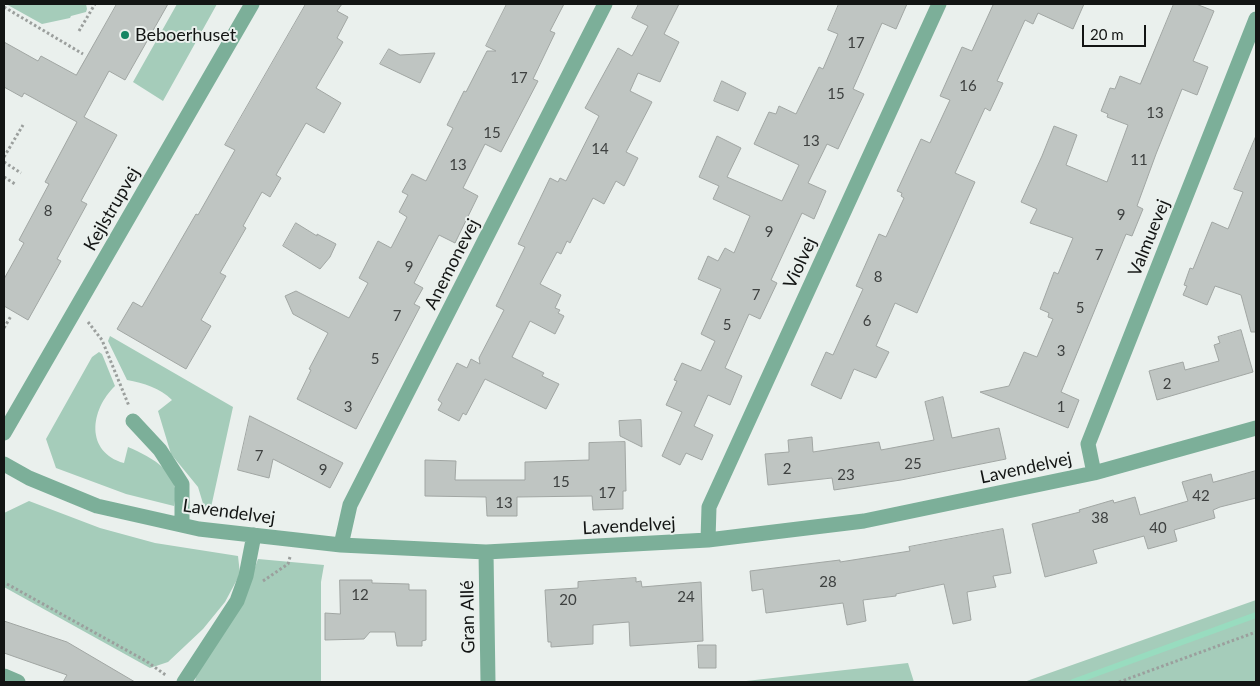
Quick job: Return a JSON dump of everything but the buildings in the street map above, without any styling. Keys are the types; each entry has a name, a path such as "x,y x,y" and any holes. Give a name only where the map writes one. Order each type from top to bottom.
{"street":[{"name":"Kejlstrupvej","path":"4,434 252,4"},
{"name":"Anemonevej","path":"341,545 350,504 605,4"},
{"name":"Violvej","path":"708,540 709,507 939,4"},
{"name":"Valmuevej","path":"1094,473 1088,444 1256,19"},
{"path":"133,421 160,450 182,484 182,525"},
{"name":"Lavendelvej","path":"4,464 28,478 97,506 198,528 341,545 486,552 708,540 864,521 1094,473 1256,428"},
{"path":"184,682 237,601 246,576 254,535"},
{"name":"Gran Allé","path":"486,552 488,682"},
{"path":"4,676 18,682"}],"path":[{"path":"79,31 95,4"},
{"path":"4,7 83,54"},
{"path":"4,157 23,125"},
{"path":"4,162 21,173"},
{"path":"4,177 15,184"},
{"path":"76,308 102,340 128,401 133,421"},
{"path":"4,328 11,316"},
{"path":"239,595 288,564 294,540"},
{"path":"7,584 146,661 168,677"},
{"path":"1119,682 1256,632"}],"green space":[{"path":"6,4 86,4 87,9 86,12 71,16 70,18 42,24"},
{"path":"177,4 217,4 163,101 133,82"},
{"path":"110,336 233,407 210,512 205,510 198,487 171,454 158,411 172,400 162,392 151,387 127,380 108,341"},
{"path":"99,352 102,354 115,386 100,407 96,429 97,440 111,458 124,463 128,447 147,456 164,468 174,484 176,494 174,506 126,494 56,468 46,439 92,357"},
{"path":"29,501 100,528 155,543 238,556 240,574 225,602 203,629 168,662 150,668 4,587 4,513"},
{"path":"258,559 324,565 321,582 321,682 195,682 197,669 251,578"},
{"path":"1256,600 1256,682 1024,682"},
{"path":"908,663 914,682 737,682"}],"waterway":[{"path":"1073,682 1256,615"}],"place":[{"name":"Beboerhuset","path":"125,35"}]}
